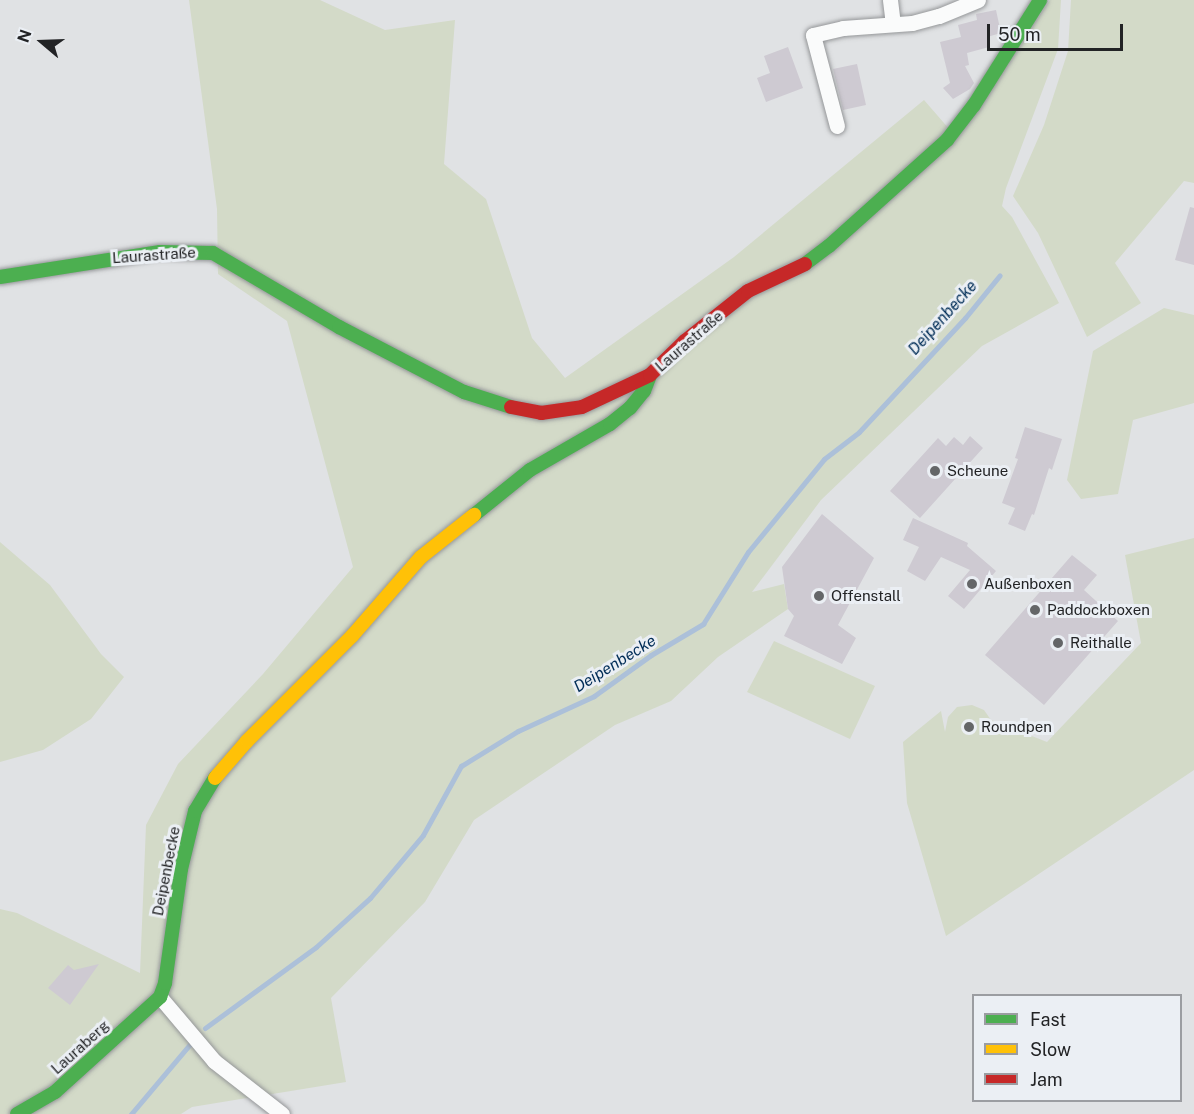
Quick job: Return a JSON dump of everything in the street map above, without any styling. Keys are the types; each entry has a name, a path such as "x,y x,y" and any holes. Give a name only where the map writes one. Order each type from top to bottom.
{"street":[{"path":"890,0 893,23"},
{"path":"837,126 813,35 843,28 912,23 939,16 978,0"},
{"name":"Laurastraße","path":"0,277 160,252 188,250 213,253 348,332 464,392 498,405 541,413 582,407 650,375 685,341 748,291 800,267 829,246 947,140 974,105 1040,0"},
{"name":"Deipenbecke","path":"160,997 165,983 188,837 195,811 210,784 247,741 375,612 421,557 530,470 610,424 630,408 644,391 650,375"},
{"path":"160,997 214,1061 282,1114"},
{"name":"Lauraberg","path":"17,1114 55,1092 160,997"}],"green space":[{"path":"189,0 320,0 385,30 455,20 444,164 486,199 532,338 565,378 734,257 924,100 957,138 1050,0 1061,0 1058,49 1006,188 1002,206 1012,217 1059,303 982,346 821,500 752,592 784,584 788,609 718,657 671,701 615,725 474,820 425,902 331,998 346,1082 192,1107 181,1114 0,1114 0,909 17,913 140,973 146,825 178,764 263,674 353,567 287,321 218,274 217,209"},
{"path":"1071,0 1194,0 1194,183 1184,181 1115,263 1141,303 1087,337 1038,233 1013,196 1044,125 1068,51"},
{"path":"1164,308 1194,315 1194,403 1133,420 1118,494 1081,499 1067,480 1093,351"},
{"path":"1194,538 1194,770 946,936 907,803 903,742 941,711 945,732 948,717 957,707 972,705 984,710 991,720 1047,742 1141,643 1125,555"},
{"path":"0,542 50,585 101,654 124,677 91,719 43,750 0,762"},
{"path":"774,641 875,686 850,739 747,692"}],"building":[{"path":"996,10 1001,33 987,37 989,47 967,53 969,65 965,66 974,83 970,89 953,99 943,88 950,83 940,42 961,37 958,25 977,20 976,14"},
{"path":"788,47 803,88 766,102 757,78 770,73 764,56"},
{"path":"857,64 866,105 843,110 833,69"},
{"path":"1190,207 1194,208 1194,265 1175,260"},
{"path":"1025,427 1062,439 1052,470 1049,468 1034,515 1032,514 1025,531 1008,524 1015,508 1002,503 1018,459 1015,458"},
{"name":"Scheune","path":"970,436 983,448 920,518 890,491 938,438 946,446 954,437 963,445"},
{"name":"Offenstall","path":"822,514 874,558 838,625 856,638 842,664 784,636 794,616 788,609 782,567"},
{"path":"913,518 968,543 967,546 996,571 964,609 948,596 970,570 941,557 925,581 907,571 919,547 903,540"},
{"name":"Reithalle","path":"1072,555 1097,575 1084,590 1118,621 1044,705 985,655"},
{"path":"99,964 70,1005 48,988 68,965 74,970"}],"waterway":[{"name":"Deipenbecke","path":"205,1028 316,947 370,898 423,835 461,766 518,731 594,696 651,655 703,624 748,552 824,459 859,432 965,318 1000,275"},
{"name":"Deipenbecke","path":"131,1114 191,1043"}],"traffic: fast":[{"path":"805,264 829,246 947,140 974,105 1040,0"},
{"path":"0,277 160,252 213,253 339,327 464,392 511,407"},
{"path":"474,515 530,470 610,424 630,408 644,391 650,375"},
{"path":"17,1114 55,1092 160,997 165,983 181,869 195,811 215,778"}],"traffic: slow":[{"path":"215,778 247,741 352,636 421,557 474,515"}],"traffic: jam":[{"path":"511,407 541,413 582,407 650,375 685,341 748,291 805,264"}],"place":[{"name":"Scheune","path":"935,471"},
{"name":"Außenboxen","path":"972,584"},
{"name":"Offenstall","path":"819,596"},
{"name":"Paddockboxen","path":"1035,610"},
{"name":"Reithalle","path":"1058,643"},
{"name":"Roundpen","path":"969,727"}]}
